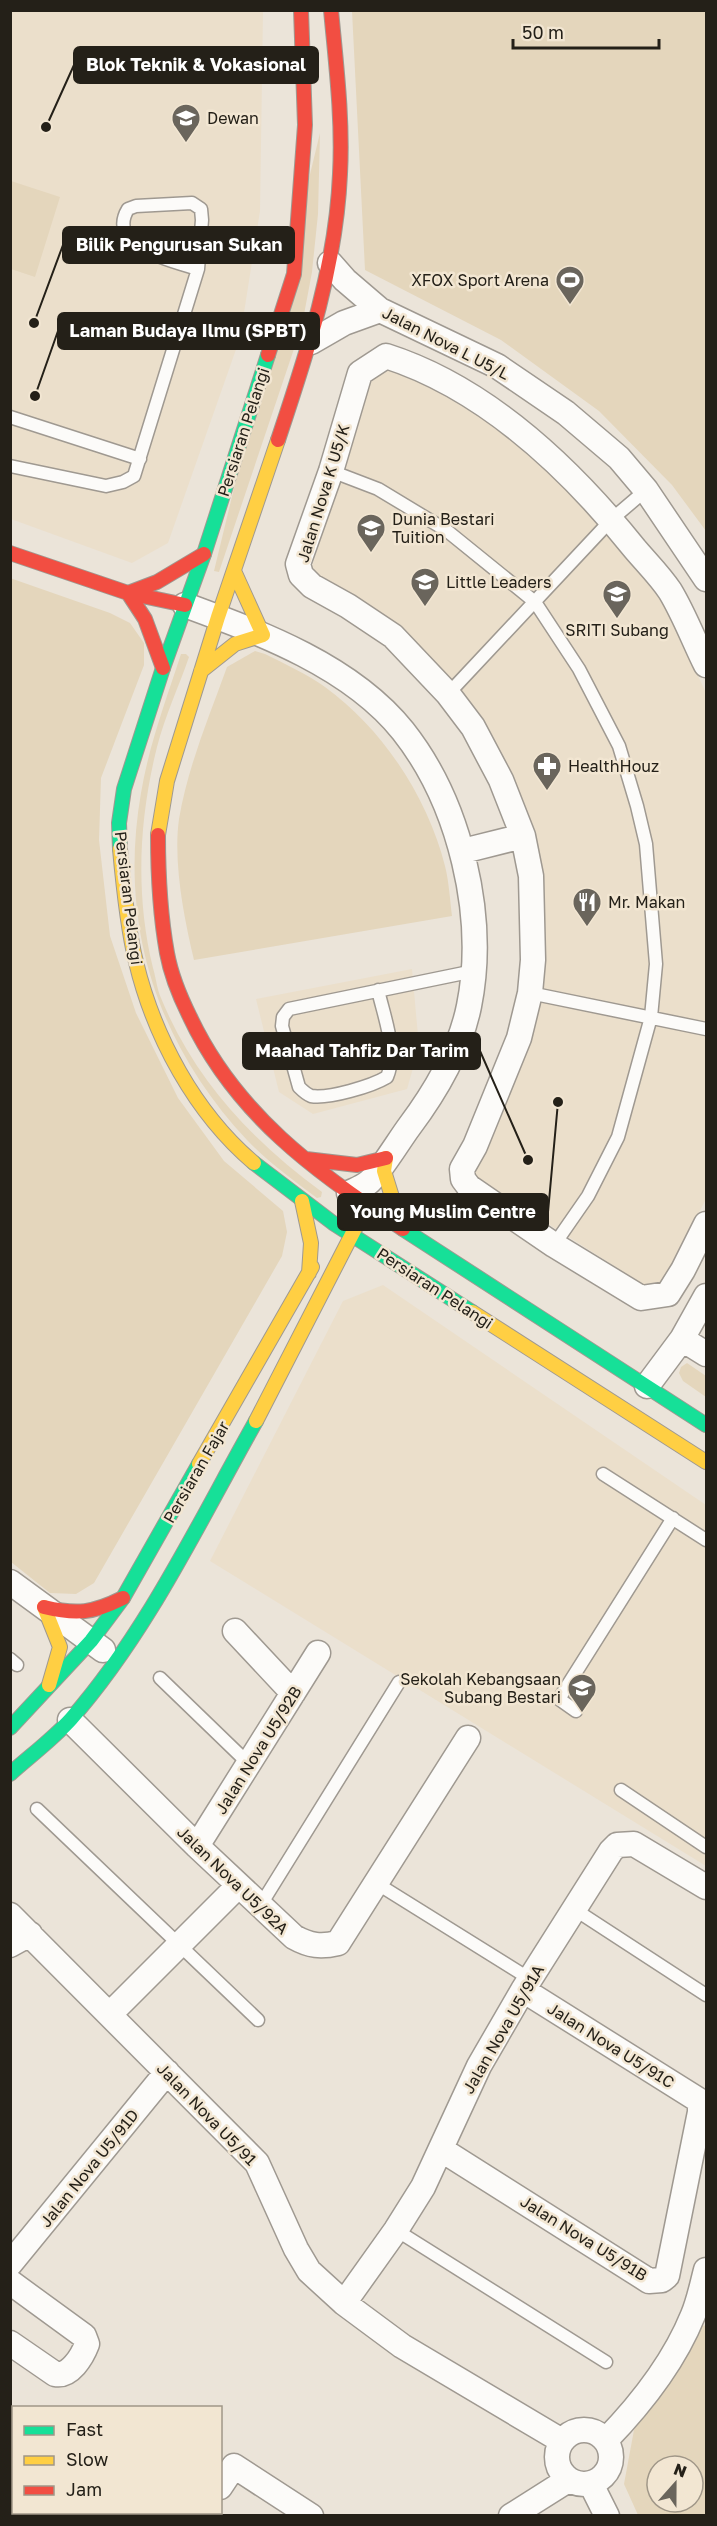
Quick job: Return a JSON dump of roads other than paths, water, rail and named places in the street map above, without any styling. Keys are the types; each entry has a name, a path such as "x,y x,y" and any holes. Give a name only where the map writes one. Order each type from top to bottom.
{"street":[{"name":"Persiaran Pelangi","path":"301,10 305,125 294,274 204,554 163,668 124,789 119,822 120,851 135,960 153,1016 171,1054 209,1118 247,1157 302,1201 346,1207 401,1226 706,1425"},
{"name":"Persiaran Pelangi","path":"331,10 338,88 340,174 330,263 311,342 218,617 167,781 158,826 158,873 166,954 179,995 198,1035 227,1082 263,1123 303,1158 346,1207 352,1233 706,1462"},
{"name":"Jalan Nova L U5/L","path":"330,263 345,280 380,310 497,366 575,421 620,458 646,490 706,579"},
{"path":"311,342 344,323 380,310"},
{"name":"Jalan Nova K U5/K","path":"706,665 669,591 612,519 551,457 483,403 414,365 386,356 360,373 331,471 298,564 301,575 312,586 348,606 393,636 448,694 473,727 501,780 523,836 531,876 533,960 530,993 519,1038 475,1146 462,1169 463,1179 469,1187 554,1245 641,1299 668,1294 706,1224"},
{"path":"10,553 128,593 185,605 218,617 263,635 348,679 375,701 404,731 435,782 463,851 474,918 474,971 469,1008 453,1057 433,1094 370,1182 346,1207 352,1233 263,1408 148,1614 117,1660 70,1720 10,1774"},
{"path":"128,593 157,582 204,554"},
{"path":"234,571 263,635"},
{"path":"128,593 141,610 150,629 163,668"},
{"path":"201,671 235,644 263,635"},
{"path":"463,851 523,836"},
{"path":"303,1158 347,1166 374,1164 386,1158"},
{"path":"386,1158 384,1171 401,1226"},
{"path":"302,1201 311,1243 309,1273"},
{"name":"Persiaran Fajar","path":"10,1728 91,1641 123,1598 346,1207"},
{"path":"365,1260 385,1256"},
{"path":"329,1280 349,1267"},
{"path":"647,1386 682,1339 706,1296"},
{"path":"682,1339 706,1354"},
{"path":"10,1582 117,1660"},
{"path":"44,1607 73,1614 85,1613 99,1610 123,1598"},
{"path":"44,1607 60,1647 46,1691"},
{"path":"235,1631 293,1693"},
{"name":"Jalan Nova U5/92B","path":"197,1846 318,1653"},
{"name":"Jalan Nova U5/92A","path":"70,1720 238,1886 294,1937 309,1945 326,1946 338,1943 468,1737"},
{"name":"Jalan Nova U5/91A","path":"344,2303 396,2230 423,2187 442,2150 473,2076 526,1984 611,1851 626,1843 644,1848 706,1887"},
{"path":"110,2014 238,1886"},
{"name":"Jalan Nova U5/91","path":"10,1915 20,1939 110,2014 257,2163 296,2249 309,2271 344,2303 402,2346 562,2441"},
{"name":"Jalan Nova U5/91C","path":"526,1984 700,2101"},
{"name":"Jalan Nova U5/91D","path":"10,2264 167,2072"},
{"name":"Jalan Nova U5/91B","path":"442,2150 649,2281 662,2280 667,2276 670,2267 700,2101"},
{"path":"606,2440 627,2418 662,2372 677,2347 693,2314 706,2270"},
{"path":"10,2282 84,2336 87,2344 67,2373 61,2375 55,2374 10,2343"},
{"path":"511,2516 580,2482 602,2478 610,2468 612,2456 606,2440 596,2433 584,2430 572,2433 562,2441 557,2457 562,2473 580,2482 607,2516"},
{"path":"222,2484 234,2466 311,2516"}],"lane":[{"path":"10,466 106,486 123,482 134,476 198,269 202,220 201,209 198,205 186,202 136,206 128,209 123,224 126,236 134,245 198,269"},
{"path":"10,417 140,459"},
{"path":"331,471 378,489 446,530 534,602 579,669 619,746 637,806 646,844 656,964 651,1017 618,1137 588,1196 554,1245"},
{"path":"448,694 612,519 646,490"},
{"path":"378,990 392,1054 391,1068 387,1077 378,1083 322,1096 306,1094 299,1088 282,1026 283,1017 289,1010 378,990 474,971"},
{"path":"530,993 706,1029"},
{"path":"603,1474 706,1540"},
{"path":"576,1711 559,1699 673,1518"},
{"path":"160,1678 249,1764"},
{"path":"260,1906 399,1683"},
{"path":"621,1790 706,1847"},
{"path":"37,1809 258,2020"},
{"path":"376,1882 526,1984"},
{"path":"574,1909 706,1995"},
{"path":"396,2230 606,2362"}],"place":[{"name":"Blok Teknik & Vokasional","path":"46,127"},
{"name":"Dewan","path":"186,144"},
{"name":"XFOX Sport Arena","path":"570,306"},
{"name":"Bilik Pengurusan Sukan","path":"34,323"},
{"name":"Laman Budaya Ilmu (SPBT)","path":"35,396"},
{"name":"Dunia Bestari Tuition","path":"371,554"},
{"name":"Little Leaders","path":"425,608"},
{"name":"SRITI Subang","path":"617,620"},
{"name":"HealthHouz","path":"547,792"},
{"name":"Mr. Makan","path":"587,928"},
{"name":"Young Muslim Centre","path":"558,1102"},
{"name":"Maahad Tahfiz Dar Tarim","path":"528,1160"},
{"name":"Sekolah Kebangsaan Subang Bestari","path":"582,1714"}]}
